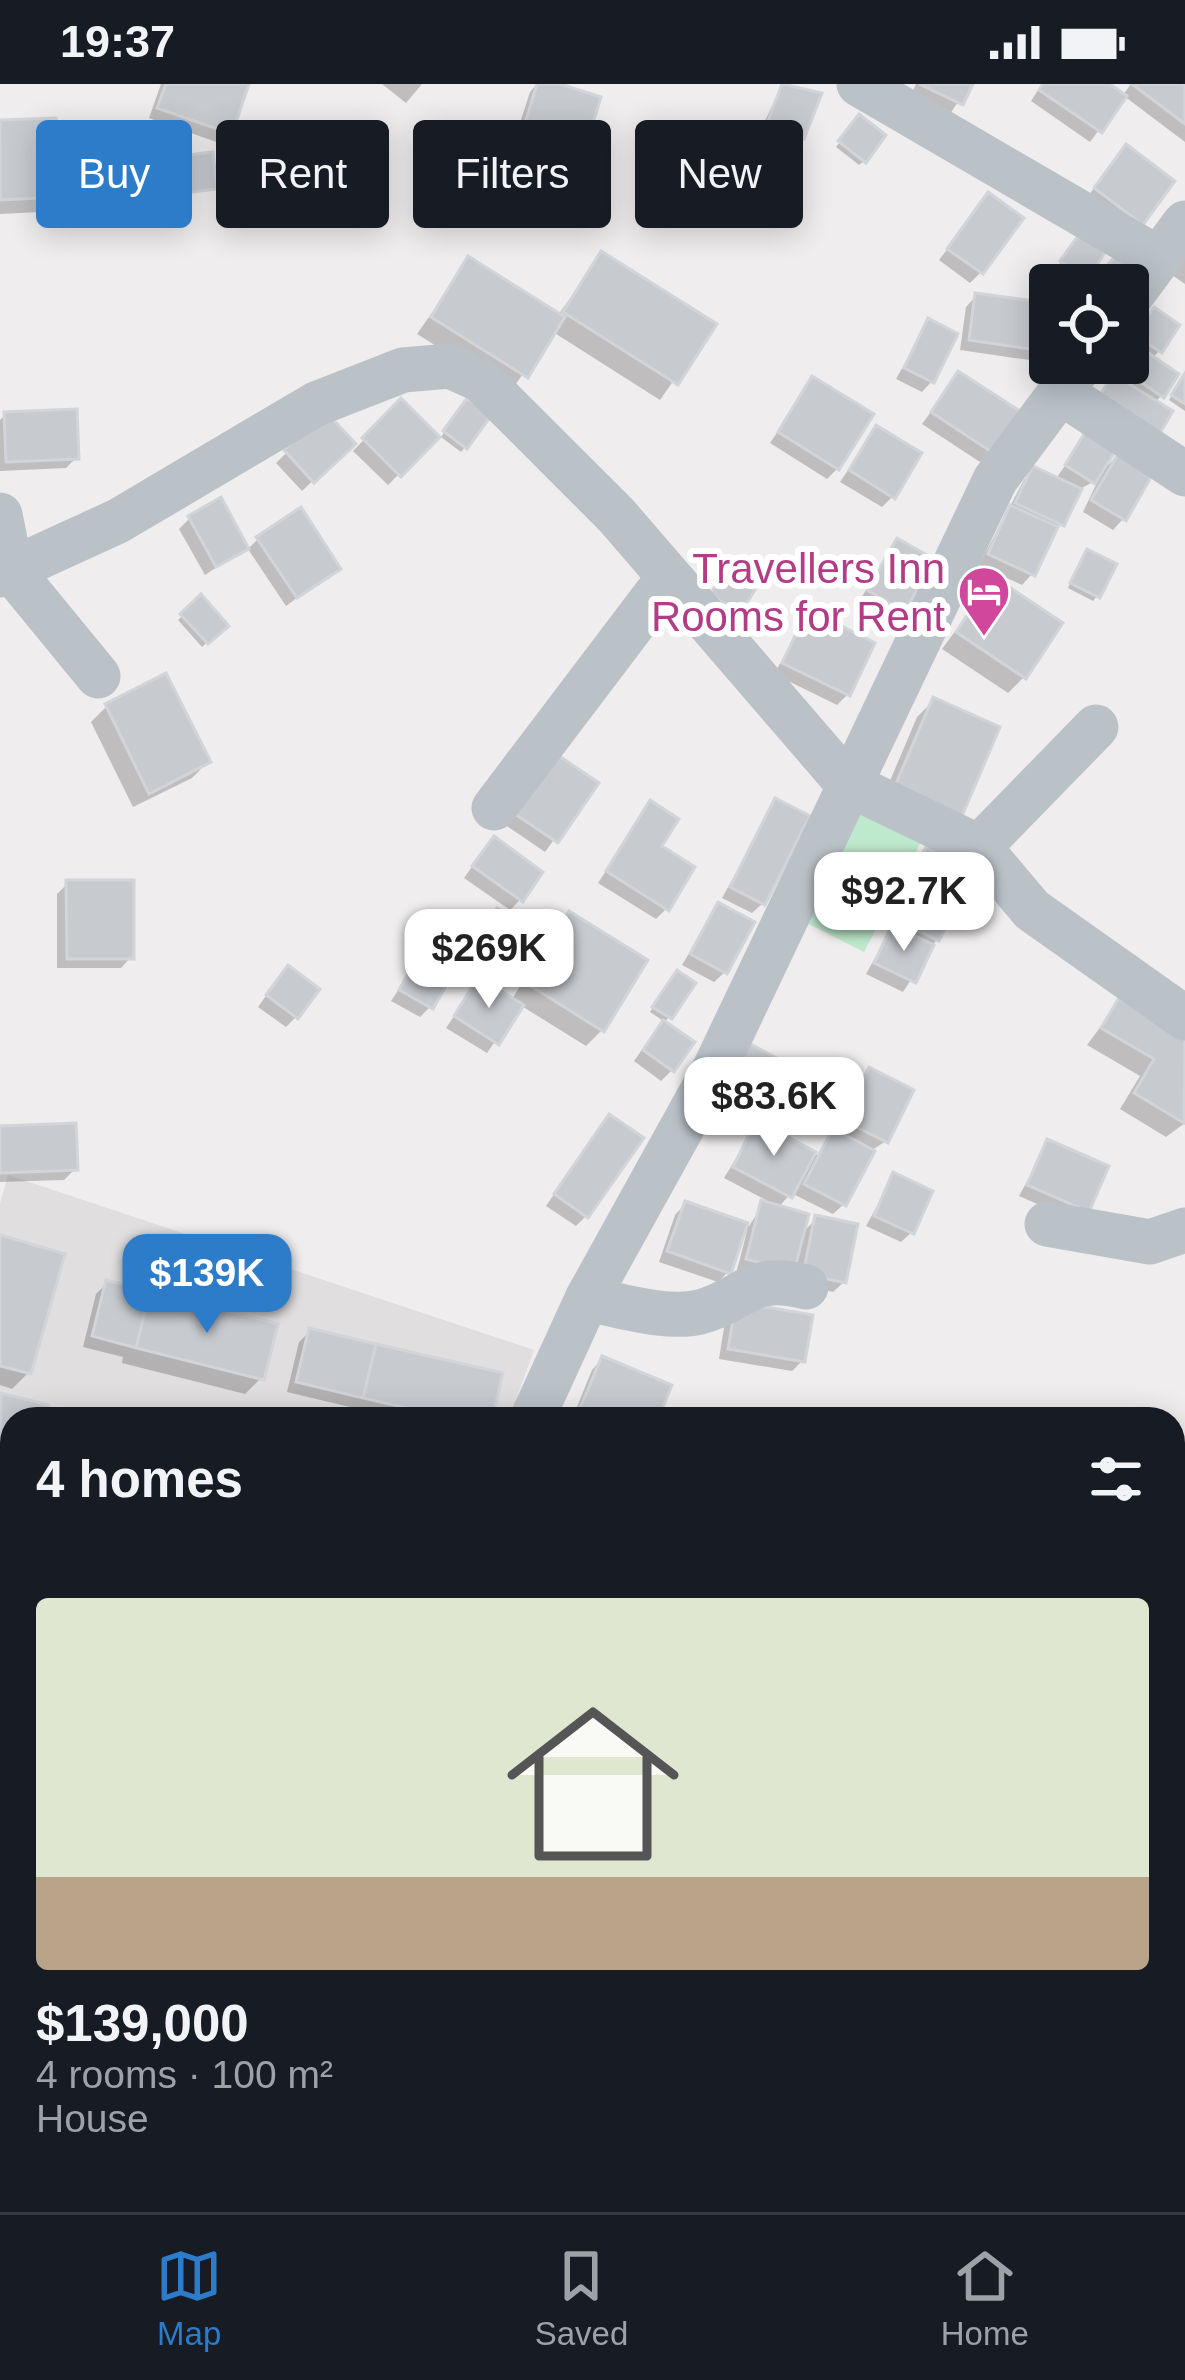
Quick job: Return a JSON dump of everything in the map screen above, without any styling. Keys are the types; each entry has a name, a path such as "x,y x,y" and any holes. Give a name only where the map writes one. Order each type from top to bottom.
{"street":[{"path":"859,84 1172,241 1149,272"},
{"path":"6,573 118,520 316,404 403,370 451,366 481,380 617,516 848,784 979,847 1032,910 1185,1018"},
{"path":"538,1407 587,1299 715,1068 995,480 1067,384"},
{"path":"1078,384 1185,474"},
{"path":"0,514 6,573 98,676"},
{"path":"494,808 669,577"},
{"path":"979,847 1096,727"},
{"path":"1047,1224 1150,1242 1185,1230"},
{"path":"587,1299 662,1312 700,1312 777,1280 806,1287"}],"shaded area":[{"path":"8,1175 534,1350 513,1407 0,1407 0,1204"}],"green space":[{"path":"856,793 927,830 864,952 793,916"}],"building":[{"path":"166,84 249,84 237,120 216,120 216,128 157,108"},
{"path":"537,84 560,84 601,97 594,120 526,120"},
{"path":"782,84 822,93 804,139 803,120 768,120"},
{"path":"919,84 973,84 963,105"},
{"path":"1043,84 1110,84 1127,96 1102,133 1039,90"},
{"path":"1132,84 1185,84 1185,124"},
{"path":"859,114 886,135 866,163 838,141"},
{"path":"56,118 36,120 36,198 0,200 0,120"},
{"path":"1126,144 1175,181 1143,225 1094,188"},
{"path":"213,152 216,189 192,192 192,154"},
{"path":"988,192 1024,218 983,274 947,249"},
{"path":"1082,230 1108,248 1097,264 1060,261"},
{"path":"601,251 717,324 678,385 563,312"},
{"path":"1117,254 1128,264 1109,264"},
{"path":"468,256 565,317 528,378 431,317"},
{"path":"975,293 1029,300 1029,349 969,340"},
{"path":"1154,307 1180,325 1162,353 1149,344 1149,314"},
{"path":"928,318 958,334 934,383 904,368"},
{"path":"1149,353 1179,374 1164,398 1143,384 1149,384"},
{"path":"958,371 1020,411 993,453 931,412"},
{"path":"1185,373 1185,404 1171,395"},
{"path":"812,376 874,414 839,470 778,432"},
{"path":"1107,384 1129,384 1173,411 1153,445 1093,407"},
{"path":"401,398 440,437 401,477 362,438"},
{"path":"467,398 491,416 467,449 443,431"},
{"path":"77,409 79,459 6,462 4,412"},
{"path":"325,411 356,444 314,483 284,450"},
{"path":"876,425 922,453 895,499 849,470"},
{"path":"1087,429 1117,448 1095,484 1065,465"},
{"path":"1121,449 1155,470 1126,521 1091,500"},
{"path":"1033,466 1082,489 1064,526 1015,503"},
{"path":"221,497 249,549 216,567 188,516"},
{"path":"1010,505 1058,527 1035,576 988,554"},
{"path":"301,507 341,569 297,598 256,537"},
{"path":"897,538 934,559 905,612 867,590"},
{"path":"1087,549 1117,564 1100,598 1070,583"},
{"path":"726,570 755,590 740,614 710,594"},
{"path":"993,576 1063,623 1026,679 956,632"},
{"path":"201,594 229,626 208,644 180,614"},
{"path":"808,609 875,643 850,696 782,663"},
{"path":"166,673 211,762 149,794 105,704"},
{"path":"933,697 1000,727 962,816 895,786"},
{"path":"546,747 599,783 558,843 506,808"},
{"path":"775,798 810,816 765,905 730,887"},
{"path":"650,800 679,819 662,846 695,867 669,911 606,871"},
{"path":"932,834 980,858 939,941 891,917"},
{"path":"494,836 543,872 523,902 472,866"},
{"path":"66,880 134,880 134,959 67,959"},
{"path":"718,902 755,922 727,974 690,954"},
{"path":"497,908 541,935 518,974 473,948"},
{"path":"569,911 648,960 604,1032 526,983"},
{"path":"892,925 934,945 916,983 874,963"},
{"path":"421,950 455,970 433,1009 399,990"},
{"path":"288,965 320,989 298,1019 266,995"},
{"path":"677,970 696,983 672,1019 652,1007"},
{"path":"478,977 524,1005 499,1045 454,1016"},
{"path":"1119,998 1185,1037 1184,1123 1134,1093 1154,1059 1101,1028"},
{"path":"663,1020 695,1042 674,1072 643,1050"},
{"path":"745,1041 784,1062 760,1108 721,1087"},
{"path":"869,1067 914,1090 888,1143 843,1120"},
{"path":"609,1114 644,1138 588,1218 554,1194"},
{"path":"756,1120 816,1152 792,1198 733,1167"},
{"path":"76,1123 78,1170 0,1173 0,1126"},
{"path":"833,1128 875,1151 846,1206 804,1184"},
{"path":"1047,1139 1109,1166 1089,1212 1027,1185"},
{"path":"893,1172 933,1191 914,1234 874,1216"},
{"path":"761,1200 809,1214 794,1272 746,1259"},
{"path":"685,1201 748,1223 731,1274 667,1251"},
{"path":"815,1215 858,1224 846,1283 803,1274"},
{"path":"0,1235 65,1254 31,1374 0,1366"},
{"path":"106,1280 150,1291 136,1348 92,1336"},
{"path":"150,1291 278,1324 264,1380 136,1348"},
{"path":"736,1302 813,1315 805,1362 728,1349"},
{"path":"309,1328 376,1344 363,1398 296,1382"},
{"path":"376,1344 503,1373 495,1407 402,1407 363,1398"},
{"path":"602,1356 672,1385 663,1407 581,1407"},
{"path":"1,1393 49,1405 49,1407 1,1407"}],"place":[{"name":"Travellers Inn Rooms for Rent","path":"984,638"}]}
